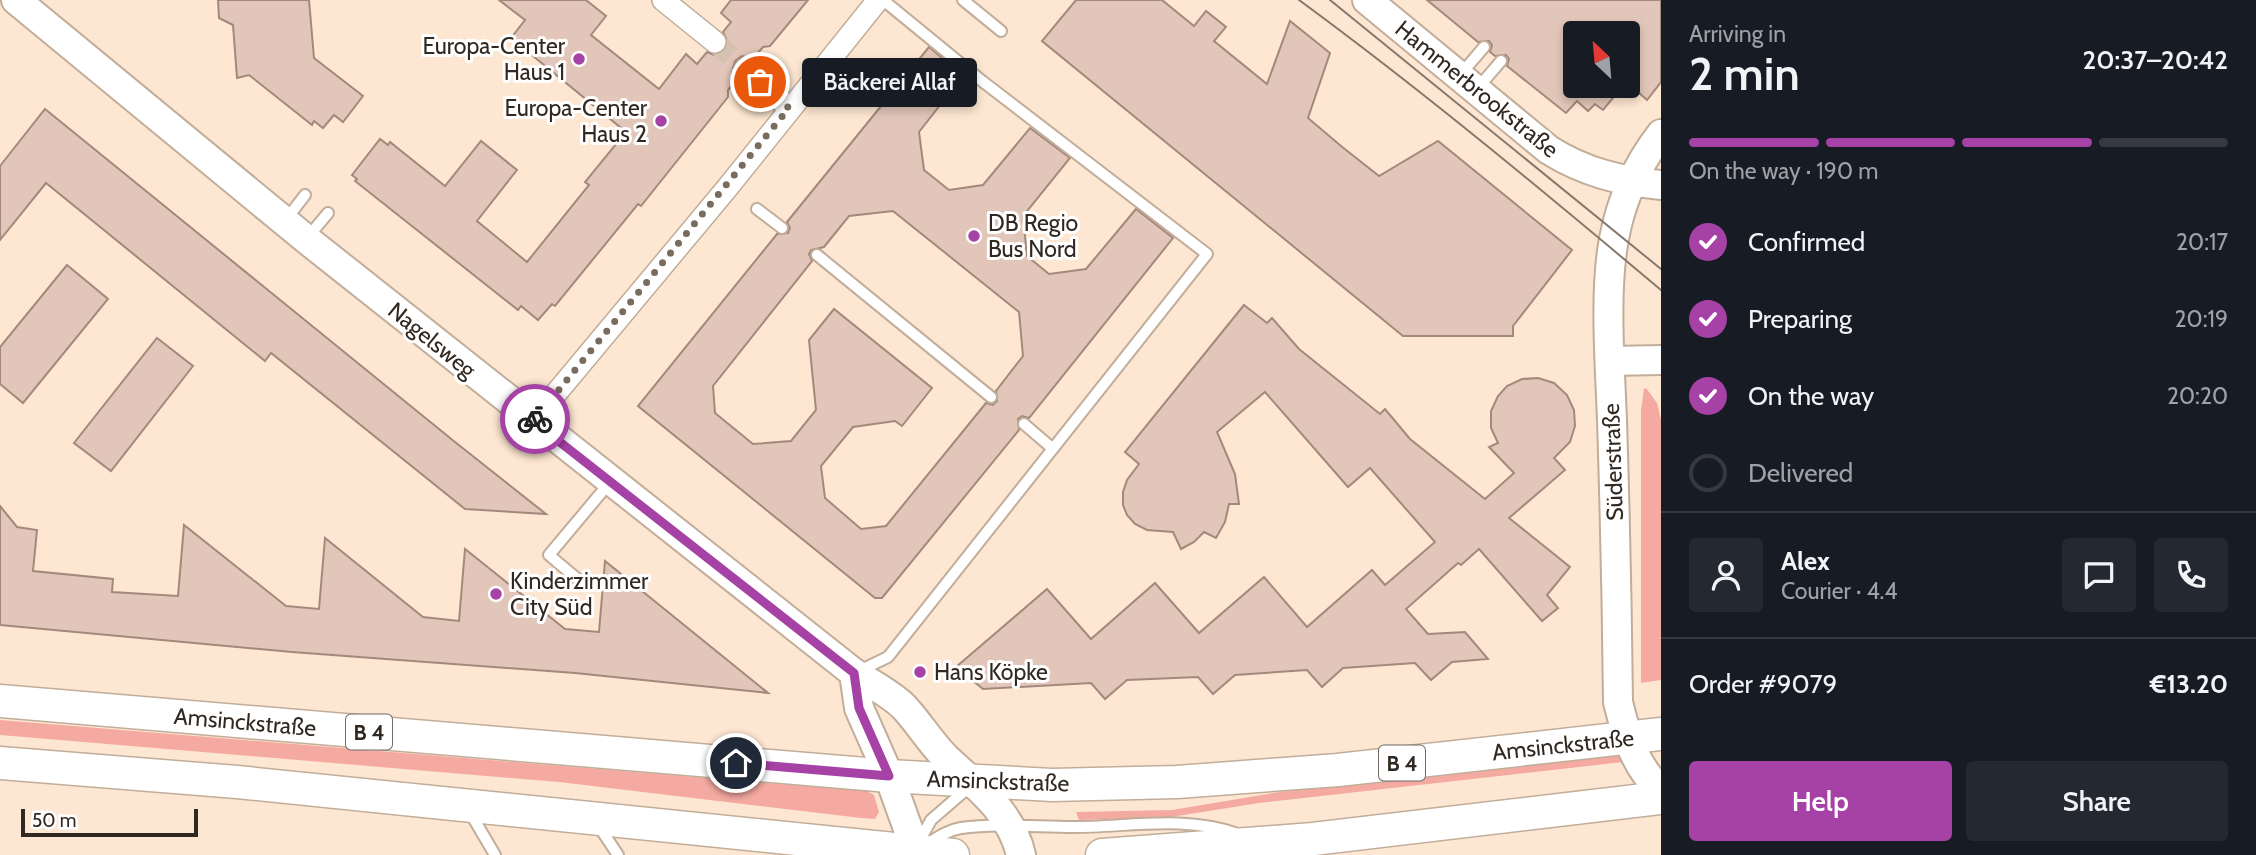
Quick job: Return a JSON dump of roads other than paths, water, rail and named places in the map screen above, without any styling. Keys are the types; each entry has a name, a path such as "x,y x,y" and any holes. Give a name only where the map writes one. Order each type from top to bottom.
{"main road":[{"name":"Amsinckstraße","path":"0,701 889,776 1052,785 1177,782 1338,770 1661,734"},
{"path":"0,763 465,804 793,842 953,855"},
{"path":"1102,855 1264,844 1661,798"}],"street":[{"name":"Nagelsweg","path":"16,0 295,230 533,421 854,673 891,696 905,708 946,758 975,782 1011,826 1021,855"},
{"path":"663,0 715,42"},
{"path":"533,421 880,0"},
{"name":"Hammerbrookstraße","path":"1367,0 1549,150 1602,175 1661,185"},
{"path":"745,69 789,108"},
{"name":"Süderstraße","path":"1661,134 1643,157 1631,182 1614,240 1610,361 1618,702 1626,738 1641,766 1661,790"},
{"path":"1610,361 1661,360"},
{"path":"854,673 859,708 889,776 916,853"}],"lane":[{"path":"854,673 888,657 1206,254 880,0"},
{"path":"962,0 1001,31"},
{"path":"1468,83 1484,47"},
{"path":"1468,83 1501,61"},
{"path":"295,230 305,195"},
{"path":"757,209 782,228"},
{"path":"295,230 328,213"},
{"path":"817,255 991,397"},
{"path":"1024,424 1052,448"},
{"path":"580,582 549,555 611,481"},
{"path":"916,853 931,820 975,782"},
{"path":"465,804 495,855"},
{"path":"592,817 618,855"},
{"path":"916,853 943,834 960,828 1011,826 1115,827 1180,823 1216,826 1264,844"}],"tunnel":[{"path":"715,42 745,69"}],"tram line":[{"path":"1299,0 1437,106 1661,290"},
{"path":"1330,0 1661,269"}],"place":[{"name":"Europa-Center Haus 1","path":"579,59"},
{"name":"Bäckerei Allaf","path":"760,82"},
{"name":"Europa-Center Haus 2","path":"661,121"},
{"name":"DB Regio Bus Nord","path":"974,236"},
{"name":"Kinderzimmer City Süd","path":"496,594"},
{"name":"Hans Köpke","path":"920,672"}]}
